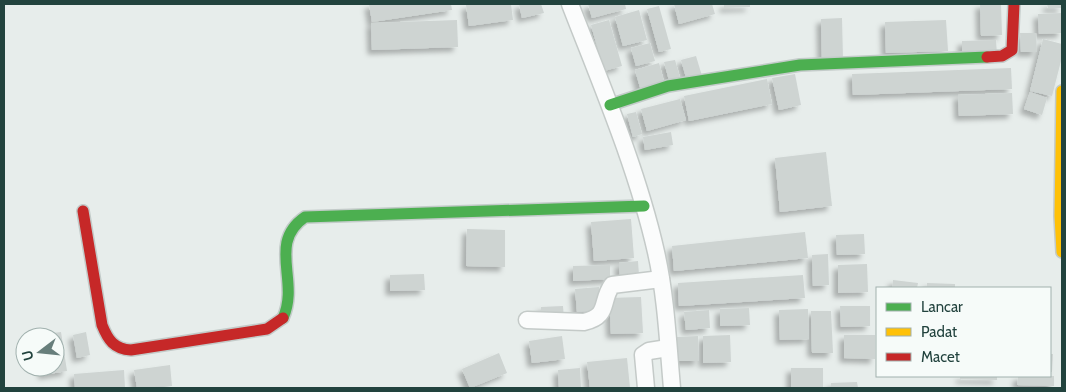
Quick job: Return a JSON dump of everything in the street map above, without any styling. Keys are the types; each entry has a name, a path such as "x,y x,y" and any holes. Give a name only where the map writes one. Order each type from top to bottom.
{"street":[{"path":"570,4 610,105 644,206 661,279 672,388"},
{"path":"610,105 668,86 800,65 1002,56 1012,50 1014,4"},
{"path":"1062,91 1060,216 1062,252"},
{"path":"83,211 102,325 107,338 114,346 121,350 131,350 267,329 277,324 286,312 288,300 286,238 289,228 297,220 305,217 644,206"},
{"path":"527,320 584,322 593,320 604,309 612,285 661,279"},
{"path":"646,388 643,355 649,351 668,348"}],"building":[{"path":"369,4 451,4 452,10 372,22"},
{"path":"511,4 513,20 469,26 466,5"},
{"path":"519,4 541,4 544,13 522,18"},
{"path":"588,4 625,4 626,9 592,18"},
{"path":"674,4 712,4 715,14 679,24"},
{"path":"724,4 750,4 750,7 724,8"},
{"path":"980,4 1001,4 1002,35 981,36"},
{"path":"1047,4 1062,4 1062,8 1048,8"},
{"path":"659,6 671,49 659,52 647,9"},
{"path":"639,10 647,40 623,46 615,17"},
{"path":"1062,13 1062,33 1039,34 1038,14"},
{"path":"842,18 843,60 822,61 821,19"},
{"path":"457,20 458,47 372,50 371,23"},
{"path":"609,20 622,66 604,71 591,25"},
{"path":"946,20 948,51 886,53 885,22"},
{"path":"1020,33 1036,33 1037,52 1021,52"},
{"path":"1043,39 1062,44 1062,57 1052,96 1030,91"},
{"path":"996,40 997,55 962,56 962,41"},
{"path":"650,43 655,61 636,66 631,48"},
{"path":"696,56 702,76 687,81 681,60"},
{"path":"675,60 681,81 670,84 664,62"},
{"path":"659,63 665,85 641,91 635,70"},
{"path":"1011,68 1012,89 853,95 852,74"},
{"path":"795,74 801,105 779,110 772,78"},
{"path":"767,79 772,104 689,121 684,96"},
{"path":"1030,92 1047,98 1042,115 1024,109"},
{"path":"1012,93 1013,114 959,116 958,95"},
{"path":"680,99 686,120 647,131 641,109"},
{"path":"636,112 642,134 633,137 627,114"},
{"path":"671,132 673,145 645,150 643,137"},
{"path":"826,152 832,206 780,212 775,158"},
{"path":"631,219 634,258 594,261 591,222"},
{"path":"467,229 505,230 505,267 466,266"},
{"path":"805,232 808,258 674,271 672,246"},
{"path":"864,234 865,254 837,255 836,235"},
{"path":"828,254 829,285 813,286 812,255"},
{"path":"638,261 639,276 620,278 619,263"},
{"path":"867,264 868,292 838,293 838,265"},
{"path":"610,265 610,279 573,281 573,266"},
{"path":"424,274 425,290 390,291 390,275"},
{"path":"803,275 805,298 679,306 678,283"},
{"path":"893,280 918,283 917,287 892,287"},
{"path":"927,283 955,284 955,287 927,287"},
{"path":"599,287 601,310 577,312 575,289"},
{"path":"641,297 643,333 611,334 609,298"},
{"path":"563,306 564,319 541,320 541,307"},
{"path":"840,306 870,306 870,326 841,327"},
{"path":"749,308 750,325 720,326 720,309"},
{"path":"808,309 809,339 780,340 779,310"},
{"path":"709,310 710,328 686,330 684,312"},
{"path":"811,311 831,311 833,353 812,353"},
{"path":"86,332 90,355 77,358 73,335"},
{"path":"730,335 731,362 703,363 703,336"},
{"path":"844,335 875,335 875,359 844,358"},
{"path":"562,336 565,359 532,363 529,341"},
{"path":"698,336 699,361 677,361 677,337"},
{"path":"499,353 507,373 470,388 462,369"},
{"path":"1051,354 1053,354 1052,372"},
{"path":"627,358 630,388 590,388 587,362"},
{"path":"170,365 172,386 137,388 134,370"},
{"path":"580,368 581,388 559,388 558,370"},
{"path":"791,368 823,368 823,388 791,388"},
{"path":"124,370 125,388 75,388 74,374"},
{"path":"1054,376 1054,386 1017,385 1018,377"},
{"path":"960,377 997,377 997,380 960,379"},
{"path":"857,382 858,388 831,388 831,383"}],"traffic: fast":[{"path":"610,105 668,86 800,65 987,57"},
{"path":"283,318 288,290 286,263 288,239 294,227 305,217 644,206"}],"traffic: slow":[{"path":"1062,91 1060,216 1062,252"}],"traffic: jam":[{"path":"987,57 1002,56 1012,50 1014,4"},
{"path":"83,211 102,325 109,339 116,346 131,350 267,329 283,318"}]}
